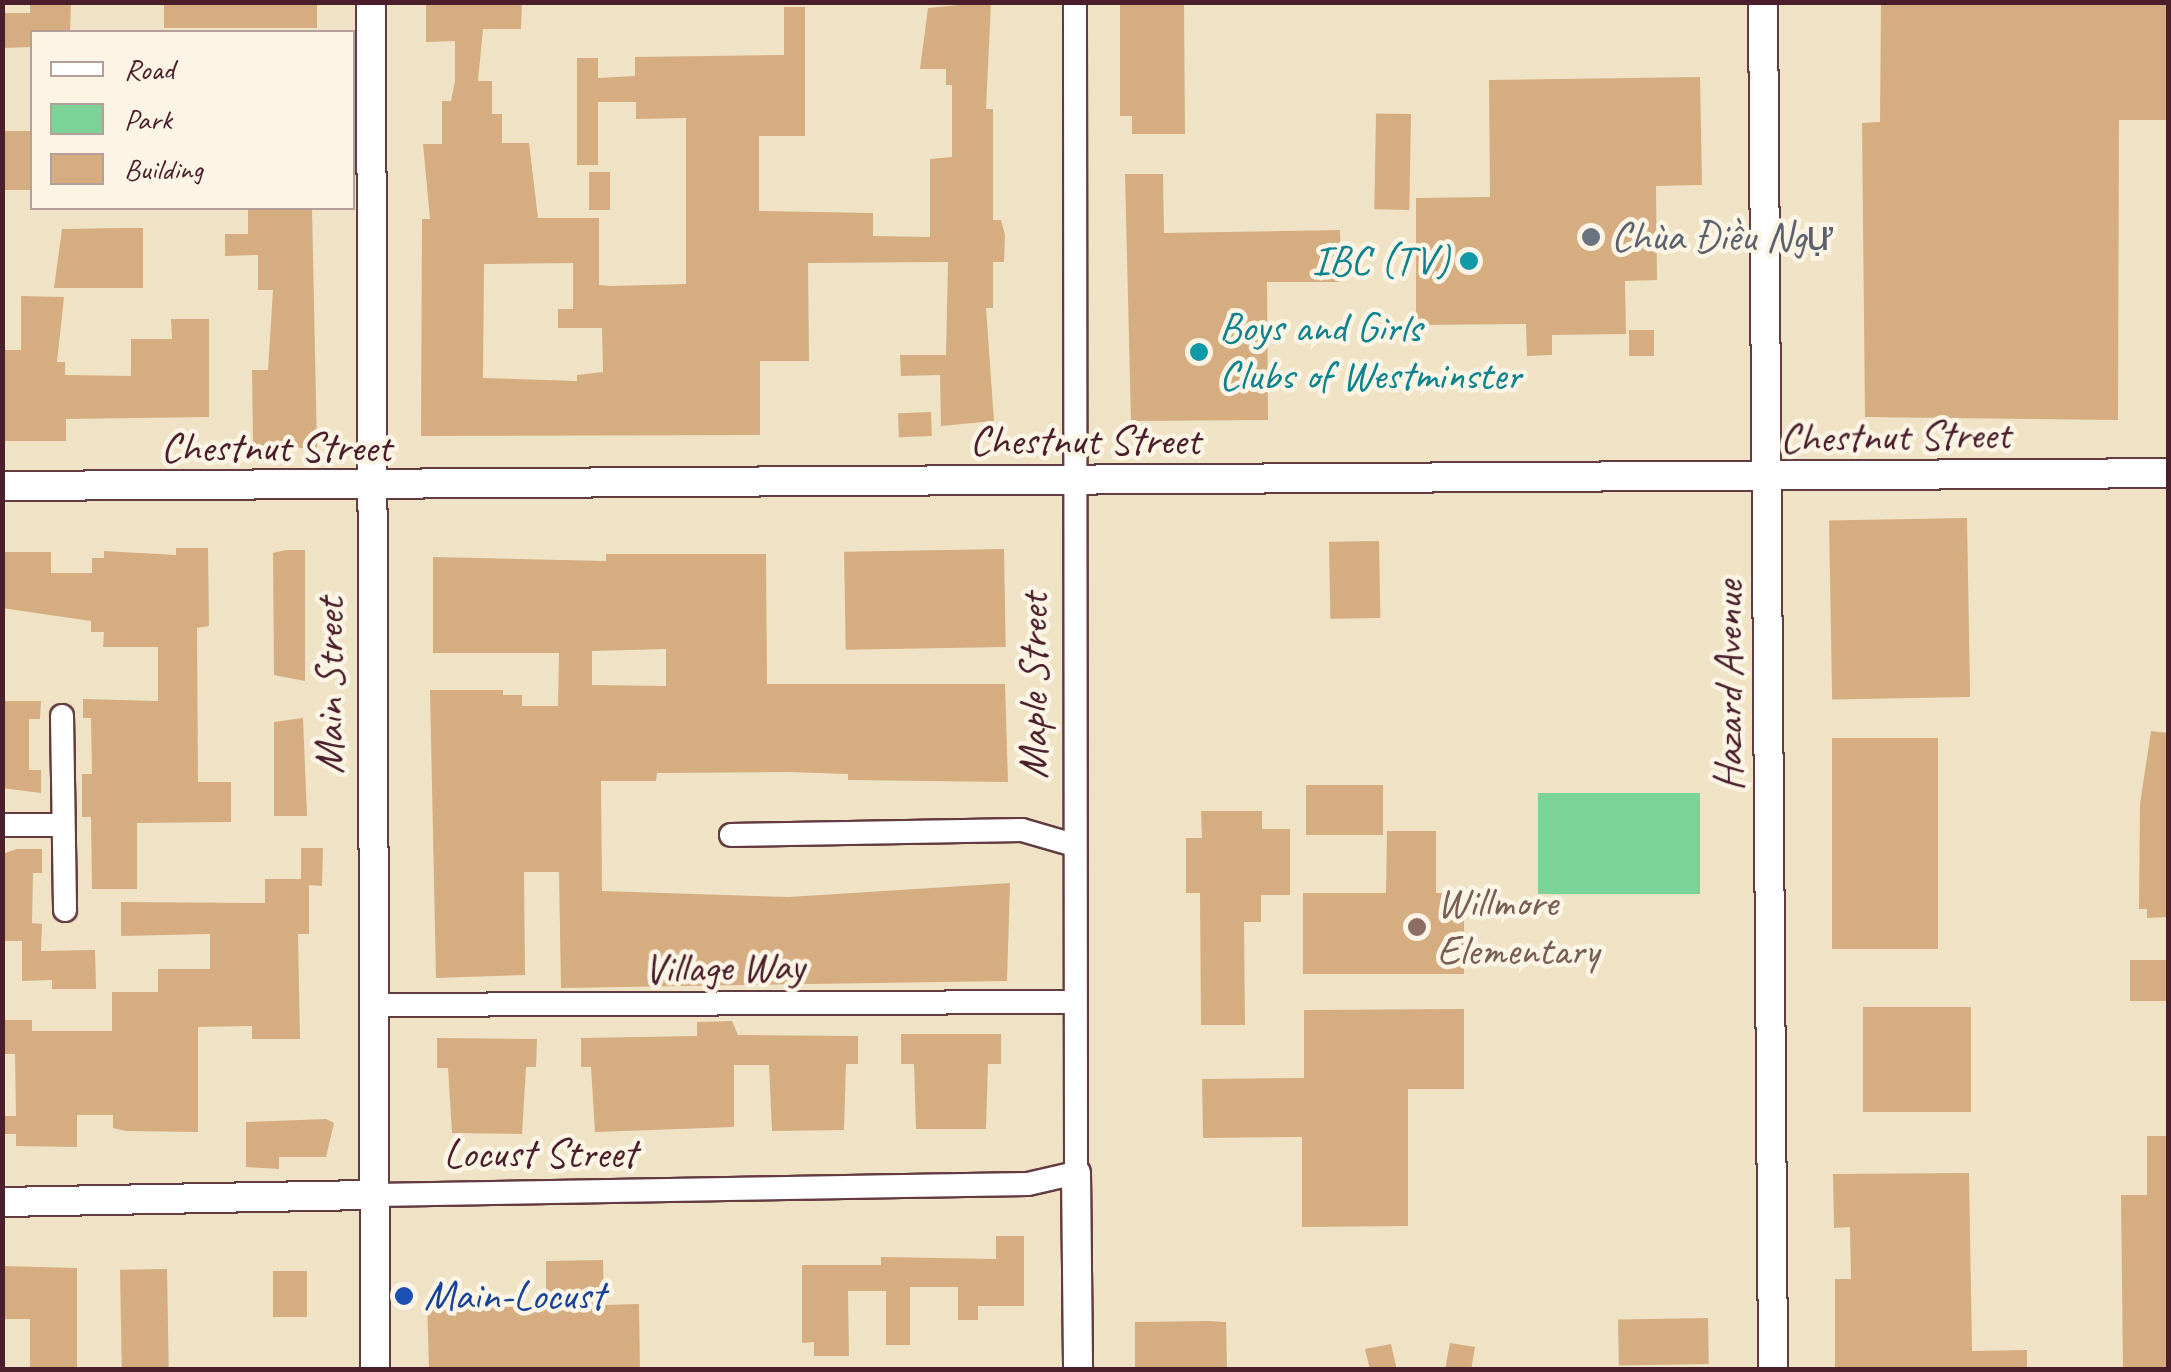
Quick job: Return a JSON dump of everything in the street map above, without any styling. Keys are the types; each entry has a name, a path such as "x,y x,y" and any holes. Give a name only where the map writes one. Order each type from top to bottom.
{"street":[{"name":"Main Street","path":"372,2 368,489 375,1370"},
{"name":"Maple Street","path":"1075,2 1074,1002 1078,1370"},
{"name":"Hazard Avenue","path":"1762,2 1773,1370"},
{"name":"Chestnut Street","path":"2,486 368,489 2168,473"},
{"path":"62,716 65,910"},
{"path":"2,825 62,825"},
{"path":"731,835 1022,830 1074,845"},
{"name":"Village Way","path":"374,1005 1074,1002"},
{"name":"Locust Street","path":"2,1202 1028,1184 1076,1172"}],"green space":[{"path":"1538,793 1700,793 1700,894 1538,894"}],"building":[{"path":"71,2 70,30 30,30 30,47 2,48 2,13 30,13 30,3"},
{"path":"164,2 317,2 317,28 164,28"},
{"path":"426,2 522,2 521,29 483,29 478,81 492,81 492,114 502,114 502,143 529,143 538,218 599,218 599,285 686,284 686,118 636,119 636,102 598,102 598,165 577,165 577,58 598,58 598,78 635,76 635,57 784,55 784,7 805,7 805,136 759,136 759,211 873,213 873,236 930,237 930,159 952,157 952,85 946,85 946,69 920,69 928,8 991,2 986,109 993,109 993,220 1001,220 1005,235 1004,262 993,262 993,308 986,308 994,421 941,426 940,375 901,376 900,355 946,355 948,262 808,263 809,361 760,361 760,435 421,436 422,219 430,219 423,144 442,144 442,101 451,101 455,81 455,41 426,42","holes":["573,263 573,309 558,309 558,328 602,328 603,372 577,375 577,381 483,378 484,264"]},
{"path":"1120,2 1184,2 1185,134 1132,134 1132,116 1120,116"},
{"path":"1881,2 2168,2 2168,120 2119,120 2118,420 1865,417 1862,123 1880,122"},
{"path":"1700,77 1702,185 1656,186 1657,280 1625,281 1626,334 1552,335 1552,355 1527,356 1526,324 1416,325 1416,198 1490,197 1489,80"},
{"path":"1376,113 1411,114 1409,210 1374,209"},
{"path":"2,131 30,131 30,190 2,190"},
{"path":"589,172 610,172 610,210 589,210"},
{"path":"1125,174 1163,174 1164,233 1340,230 1342,282 1267,282 1268,420 1131,421"},
{"path":"248,210 312,210 317,449 253,445 252,370 268,370 273,290 258,290 258,255 225,256 225,234 248,234"},
{"path":"143,228 143,288 54,288 62,229"},
{"path":"21,296 64,297 57,362 65,362 65,375 131,376 131,339 172,339 171,319 209,319 209,417 66,419 66,441 2,441 2,350 21,350"},
{"path":"1629,330 1654,330 1654,356 1629,356"},
{"path":"931,412 932,436 899,437 898,413"},
{"path":"1967,518 1970,697 1832,699 1829,520"},
{"path":"1379,541 1380,618 1330,619 1329,542"},
{"path":"176,548 208,548 209,626 197,628 198,782 231,782 231,822 137,823 137,889 92,889 91,817 82,817 82,774 92,774 91,718 83,718 83,699 158,701 158,647 103,647 104,632 91,632 91,621 2,608 2,552 51,552 51,573 92,573 92,558 104,558 104,551 176,555"},
{"path":"1004,549 1006,647 846,650 844,552"},
{"path":"305,550 305,681 274,675 273,553"},
{"path":"606,554 766,554 767,684 1005,684 1008,782 848,780 848,774 788,772 657,773 656,781 601,781 602,891 789,897 1010,883 1007,981 561,988 559,872 524,872 525,975 436,978 430,690 503,690 503,695 522,695 522,706 558,706 559,653 433,653 433,557 606,561","holes":["666,649 666,686 592,685 592,651"]},
{"path":"2,701 41,701 40,719 29,719 29,770 41,770 41,793 2,788"},
{"path":"303,718 307,816 274,816 274,722"},
{"path":"2151,731 2168,733 2168,917 2147,918 2147,909 2139,909 2140,804"},
{"path":"1832,738 1938,738 1938,949 1832,949"},
{"path":"1306,785 1383,785 1383,835 1306,835"},
{"path":"1201,811 1262,811 1262,829 1290,829 1290,895 1261,895 1261,922 1244,922 1245,1025 1201,1025 1200,893 1186,893 1186,838 1202,838"},
{"path":"1387,831 1436,831 1436,893 1464,893 1464,974 1303,974 1303,893 1386,893"},
{"path":"301,848 323,848 322,886 309,885 309,934 298,934 300,1039 252,1039 252,1026 198,1027 198,1132 126,1131 113,1128 113,1115 77,1115 77,1147 16,1146 16,1134 2,1134 2,1116 16,1116 15,1054 2,1054 2,1020 32,1020 32,1031 112,1031 112,992 158,992 158,969 210,969 210,934 121,936 121,902 265,903 265,879 301,879"},
{"path":"17,849 42,849 42,873 33,873 32,923 42,924 41,951 95,950 96,989 52,989 52,980 22,981 22,941 2,941 2,854"},
{"path":"2130,960 2168,960 2168,1001 2130,1001"},
{"path":"1863,1007 1971,1007 1971,1112 1863,1112"},
{"path":"1464,1009 1464,1089 1408,1089 1408,1226 1302,1227 1302,1137 1203,1138 1202,1079 1304,1078 1304,1010"},
{"path":"732,1021 738,1035 858,1036 858,1064 846,1064 844,1130 772,1131 769,1065 734,1065 734,1127 595,1132 591,1067 581,1067 581,1038 697,1036 697,1022"},
{"path":"901,1034 1001,1034 1001,1064 988,1064 986,1129 916,1129 914,1064 901,1064"},
{"path":"437,1038 537,1039 536,1067 526,1067 522,1134 452,1133 448,1068 437,1068"},
{"path":"326,1119 334,1123 326,1157 279,1157 279,1169 246,1167 246,1122"},
{"path":"2147,1136 2168,1136 2168,1370 2123,1370 2121,1195 2147,1195"},
{"path":"1969,1173 1972,1351 2027,1350 2027,1370 1835,1370 1835,1279 1851,1279 1850,1227 1834,1228 1833,1174"},
{"path":"996,1236 1024,1236 1024,1306 978,1306 978,1320 958,1320 958,1287 910,1287 910,1345 886,1345 886,1291 848,1291 849,1356 814,1356 814,1342 802,1343 802,1265 881,1265 881,1257 996,1259"},
{"path":"603,1260 604,1305 639,1304 640,1370 429,1370 427,1298 463,1298 464,1308 546,1306 546,1261"},
{"path":"2,1266 77,1268 77,1370 30,1370 30,1319 2,1319"},
{"path":"167,1269 169,1370 122,1370 120,1270"},
{"path":"273,1271 307,1271 307,1317 273,1317"},
{"path":"1708,1318 1709,1364 1619,1366 1618,1320"},
{"path":"1135,1322 1226,1322 1227,1369 1135,1370"},
{"path":"1450,1343 1475,1347 1471,1370 1445,1370"},
{"path":"1391,1344 1397,1370 1370,1370 1365,1349"}],"place":[{"name":"Chùa Điều Ngự","path":"1591,237"},
{"name":"IBC (TV)","path":"1469,261"},
{"name":"Boys and Girls Clubs of Westminster","path":"1199,352"},
{"name":"Willmore Elementary","path":"1417,927"},
{"name":"Main-Locust","path":"404,1296"}]}
